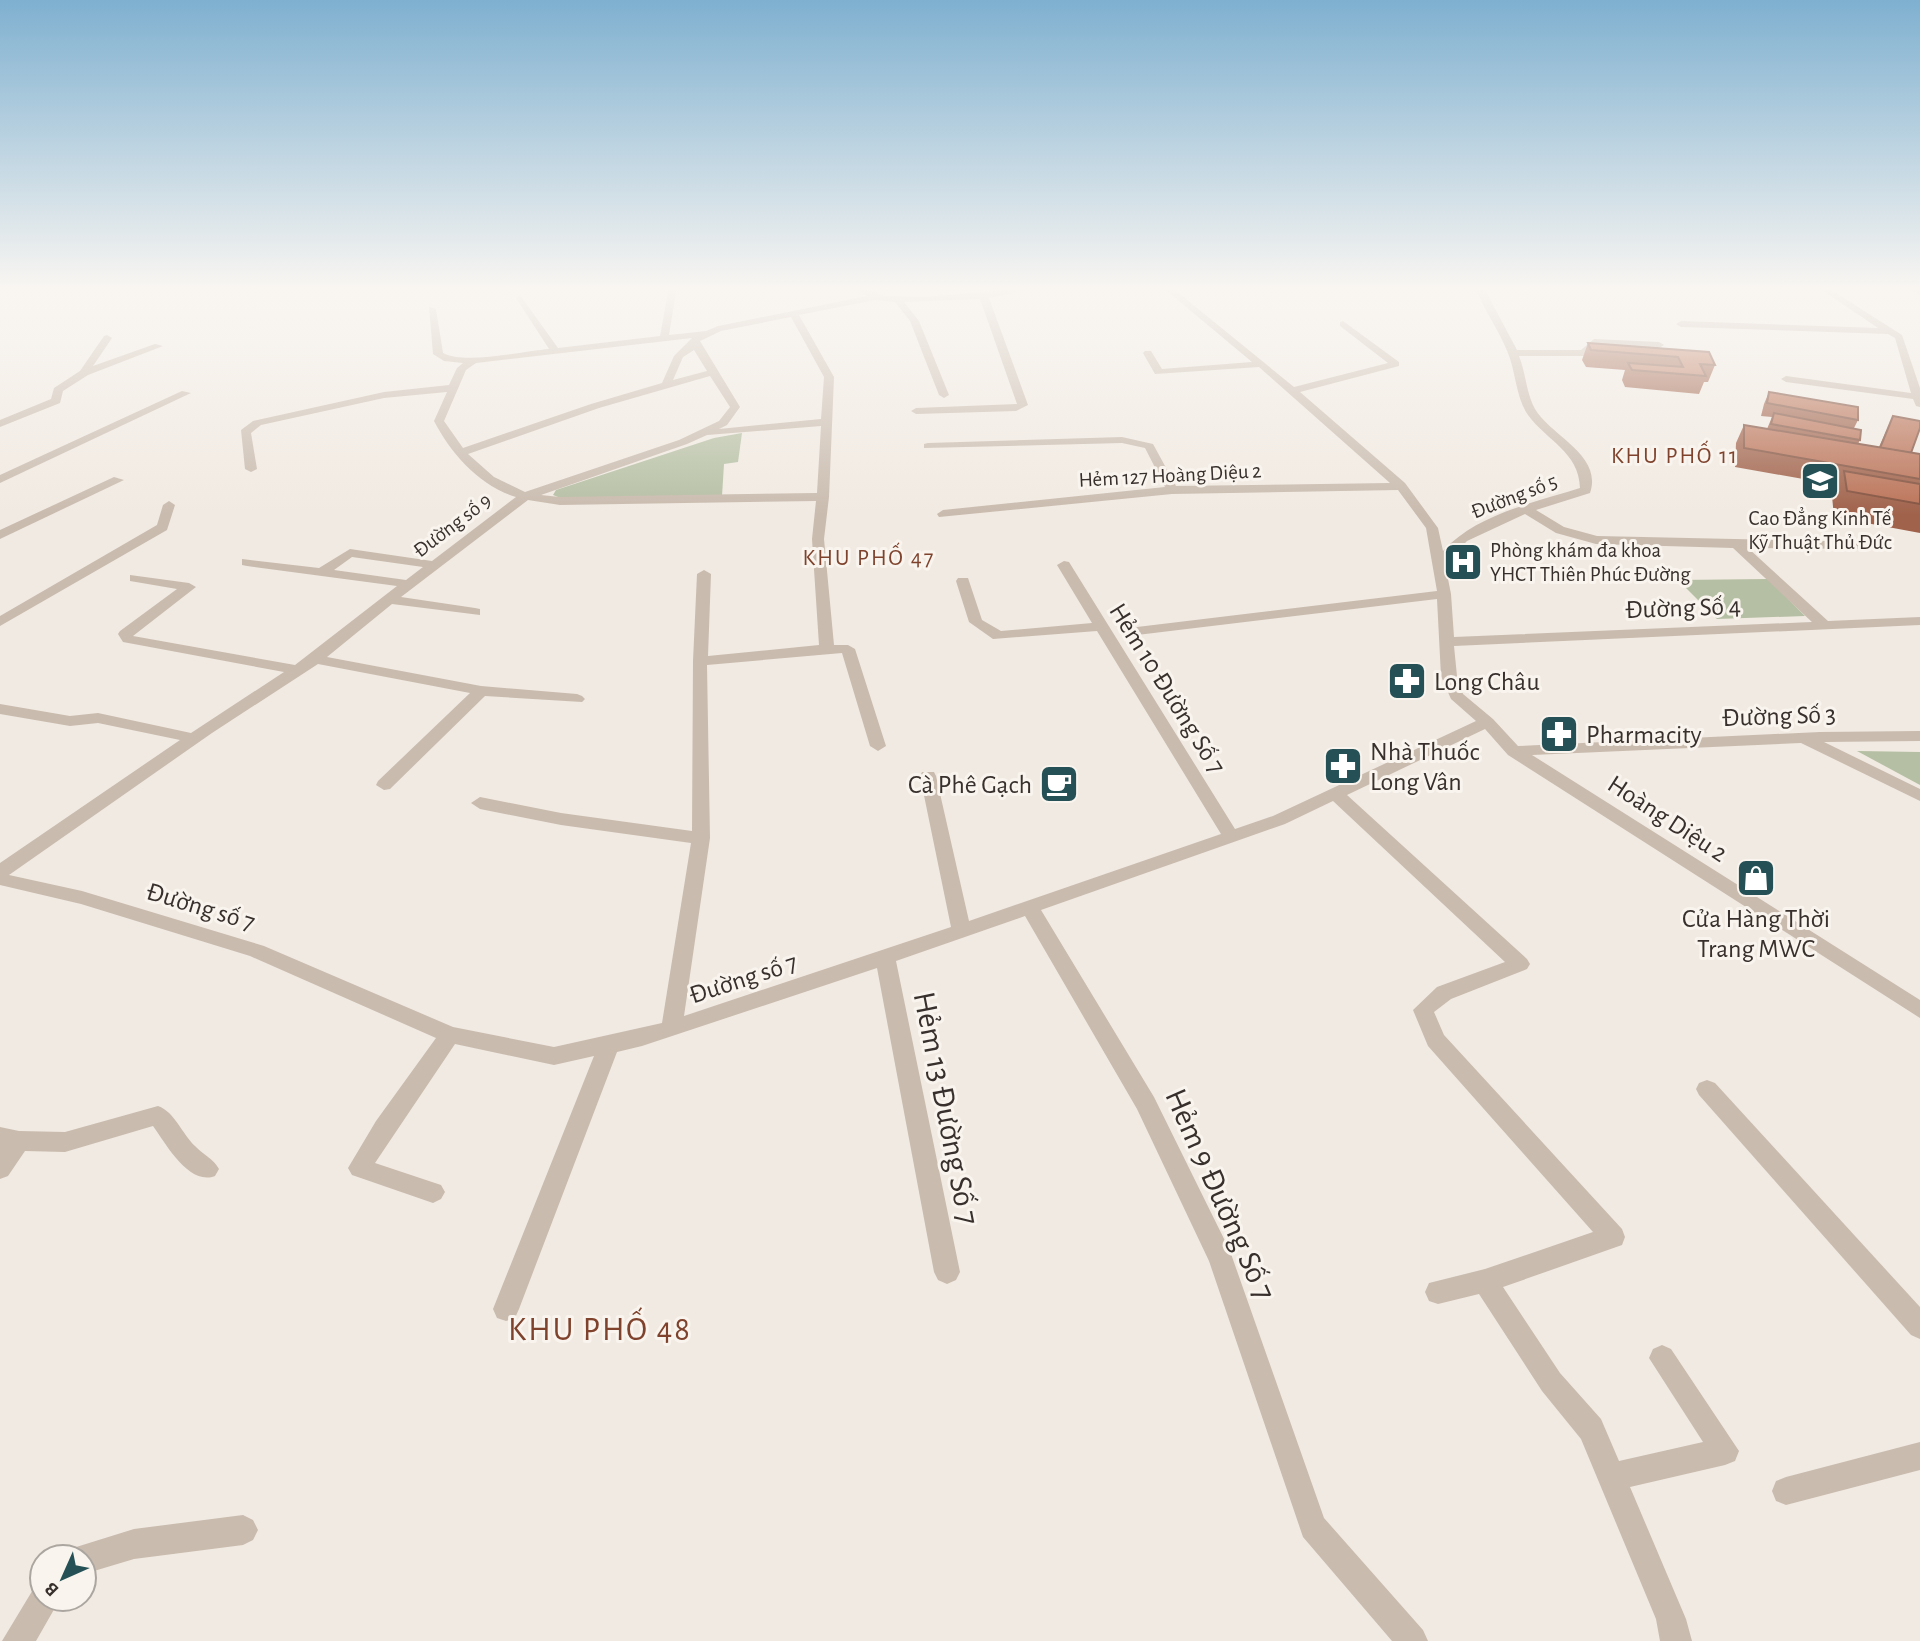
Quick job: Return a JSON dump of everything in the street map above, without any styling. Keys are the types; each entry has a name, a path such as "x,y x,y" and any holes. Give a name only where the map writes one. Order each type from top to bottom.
{"street":[{"path":"84,373 91,363"},
{"path":"0,424 56,401 58,390 84,373 113,363"},
{"path":"469,363 462,368 439,421 447,437 466,460 510,491 560,501 823,497"},
{"path":"667,383 676,363"},
{"name":"Đường số 9","path":"0,872 194,738 315,659 389,599 526,496 700,435 723,423 735,407 707,363"},
{"path":"821,363 829,377 823,497 818,539 827,649"},
{"path":"931,363 944,395"},
{"path":"916,411 1016,408 1023,405 1008,363"},
{"path":"1154,363 1159,372 1261,364"},
{"path":"1292,391 1396,364 1394,363"},
{"name":"Đường số 5","path":"1440,562 1462,538 1504,516 1586,490 1587,477 1572,450 1547,428 1527,403 1516,363"},
{"path":"1786,379 1919,400 1907,363"},
{"name":"Hoàng Diệu 2","path":"1261,364 1401,486 1432,528 1444,594 1449,676 1456,696 1487,722 1514,751 1920,1010"},
{"path":"461,453 667,383 713,372"},
{"path":"251,470 245,437 249,427 257,423 384,395 452,388"},
{"path":"0,479 186,393"},
{"path":"700,435 826,422"},
{"path":"928,446 1122,440 1149,446 1172,490"},
{"path":"0,535 118,480"},
{"name":"Hẻm 127 Hoàng Diệu 2","path":"943,514 1172,490 1401,486"},
{"path":"0,622 163,527 169,505"},
{"path":"1526,509 1560,530 1596,540 1864,545"},
{"path":"1736,544 1824,625"},
{"path":"323,571 350,553 435,565"},
{"path":"247,562 409,584"},
{"name":"Hẻm 10 Đường Số 7","path":"1064,565 1231,836"},
{"path":"672,1028 701,838 700,661 704,574"},
{"path":"135,578 189,587 125,634 127,637 296,670"},
{"path":"964,581 976,622 998,636 1102,625"},
{"path":"1137,631 1444,594"},
{"path":"389,599 475,612"},
{"name":"Đường Số 4","path":"1447,642 1920,621"},
{"path":"700,661 848,649 878,746"},
{"path":"315,659 481,691 577,699"},
{"path":"384,785 481,691"},
{"path":"0,709 70,721 98,718 194,738"},
{"name":"Đường số 7","path":"0,879 82,898 257,951 450,1035 554,1056 642,1038 1279,820 1487,722"},
{"name":"Đường Số 3","path":"1514,751 1802,738 1920,736"},
{"path":"1802,738 1920,796"},
{"path":"928,776 961,930"},
{"path":"1336,793 1520,964 1444,993 1423,1010 1435,1040 1613,1237 1485,1281 1438,1292"},
{"path":"480,803 561,819 701,838"},
{"name":"Hẻm 9 Đường Số 7","path":"1029,906 1146,1104 1221,1259 1313,1527 1412,1641"},
{"name":"Hẻm 13 Đường Số 7","path":"885,957 947,1272"},
{"path":"433,1192 360,1168 384,1128 450,1035"},
{"path":"506,1309 608,1045"},
{"path":"1707,1089 1920,1326"},
{"path":"0,1169 10,1139 65,1142 158,1115 187,1154 207,1169"},
{"path":"1485,1281 1551,1382 1591,1429 1671,1619 1676,1641"},
{"path":"1610,1477 1725,1451 1662,1358"},
{"path":"1786,1491 1920,1456"},
{"path":"98,1555 134,1544 243,1530"},
{"path":"18,1641 36,1613"}],"green space":[{"path":"742,433 738,462 724,464 722,496 563,499 553,495 556,490 714,438"},
{"path":"1768,579 1805,616 1717,619 1678,580"},
{"path":"1857,751 1920,752 1920,785"}],"building":[{"path":"1628,363 1683,367 1681,363 1714,363 1715,365 1700,364 1706,376 1632,370"},
{"path":"1769,392 1858,407 1858,420 1767,403"},
{"path":"1774,413 1861,430 1860,440 1771,424"},
{"path":"1893,416 1920,421 1911,453 1880,448"},
{"path":"1744,425 1920,454 1920,479 1744,448"},
{"path":"1844,471 1920,484 1920,504 1847,491"}],"place":[{"name":"Cao Đẳng Kinh Tế Kỹ Thuật Thủ Đức","path":"1820,481"},
{"name":"Phòng khám đa khoa YHCT Thiên Phúc Đường","path":"1463,562"},
{"name":"Long Châu","path":"1407,681"},
{"name":"Pharmacity","path":"1559,734"},
{"name":"Nhà Thuốc Long Vân","path":"1343,766"},
{"name":"Cà Phê Gạch","path":"1059,784"},
{"name":"Cửa Hàng Thời Trang MWC","path":"1756,878"}],"district":[{"name":"KHU PHỐ 11","path":"1675,455"},
{"name":"KHU PHỐ 47","path":"869,557"},
{"name":"KHU PHỐ 48","path":"600,1328"}]}
